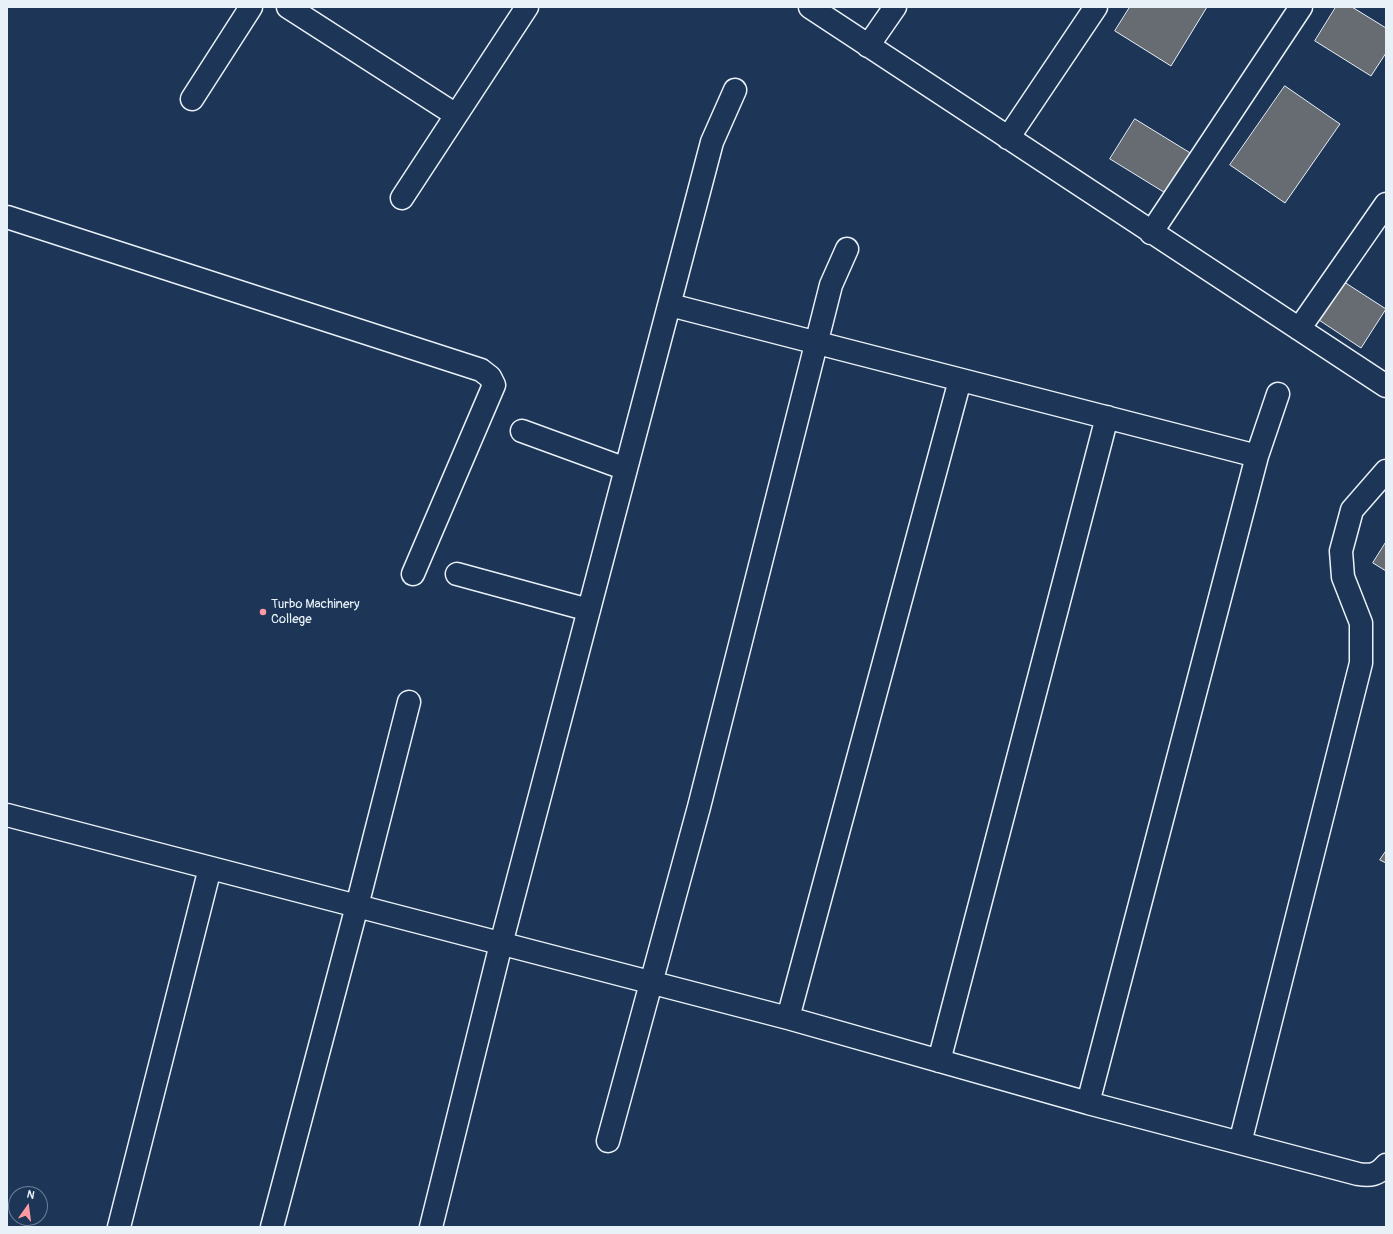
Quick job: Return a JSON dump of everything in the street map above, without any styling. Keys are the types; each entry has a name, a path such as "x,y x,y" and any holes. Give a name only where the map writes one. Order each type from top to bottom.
{"street":[{"path":"192,99 251,7"},
{"path":"288,7 456,115"},
{"path":"402,198 527,7"},
{"path":"810,7 1151,233 1386,386"},
{"path":"868,46 895,7"},
{"path":"1008,138 1096,7"},
{"path":"1151,233 1301,7"},
{"path":"431,1227 501,944 712,142 735,90"},
{"path":"1299,329 1386,204"},
{"path":"7,217 481,370 490,377 494,385 413,574"},
{"path":"608,1141 701,799 831,285 847,249"},
{"path":"670,305 1257,456"},
{"path":"788,1018 960,380"},
{"path":"1088,1103 1257,456 1278,394"},
{"path":"939,1061 1107,417"},
{"path":"522,431 626,469"},
{"path":"1240,1143 1361,663 1361,623 1343,577 1340,551 1352,510 1386,471"},
{"path":"457,574 589,610"},
{"path":"272,1227 409,702"},
{"path":"7,815 788,1018 1088,1103 1358,1174 1368,1175 1379,1172 1386,1165"},
{"path":"119,1227 210,868"}],"building":[{"path":"1130,7 1207,7 1171,66 1115,31"},
{"path":"1336,7 1352,7 1386,28 1386,53 1371,76 1315,41"},
{"path":"1285,86 1340,124 1285,203 1230,165"},
{"path":"1135,119 1192,154 1167,194 1110,159"},
{"path":"1341,280 1386,309 1361,348 1316,318"},
{"path":"1386,542 1386,571 1373,563"},
{"path":"1386,851 1386,863 1380,860"}],"place":[{"name":"Turbo Machinery College","path":"263,612"}]}
